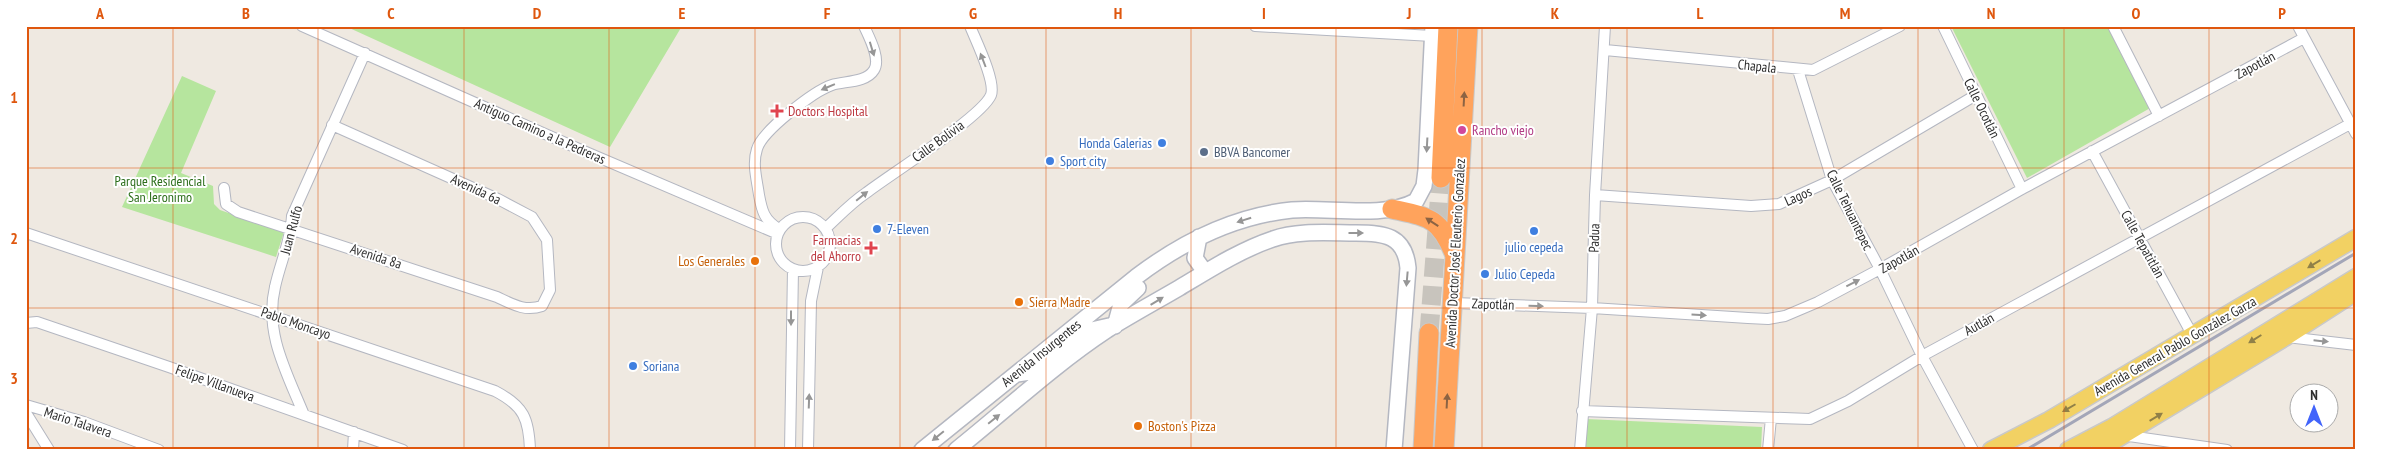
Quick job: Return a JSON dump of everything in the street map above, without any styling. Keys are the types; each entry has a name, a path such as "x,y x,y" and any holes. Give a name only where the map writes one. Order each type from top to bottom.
{"highway":[{"name":"Avenida Doctor José Eleuterio González","path":"1441,178 1448,26"},
{"name":"Avenida Doctor José Eleuterio González","path":"1444,450 1468,26"},
{"path":"1392,209 1433,220 1446,233 1456,256"},
{"name":"Avenida Doctor José Eleuterio González","path":"1423,447 1429,333"}],"main road":[{"path":"1392,209 1416,201 1424,186 1432,31"},
{"name":"Avenida Insurgentes","path":"922,450 1169,252 1199,236 1252,217 1292,210 1392,209"},
{"path":"1295,234 1343,222 1345,215 1343,210"},
{"name":"Avenida Insurgentes","path":"956,450 1077,352 1115,326 1240,253 1266,242 1295,234 1372,233 1390,237 1402,247 1407,256 1408,268 1394,450"},
{"path":"1199,236 1196,258 1205,272"},
{"name":"Avenida General Pablo González Garza","path":"1991,450 2049,420 2356,238"},
{"path":"1015,374 1036,371 1083,332 1115,326 1121,304 1164,266 1169,252"},
{"path":"2280,332 2356,277"},
{"path":"2099,450 2118,432 2280,332 2356,292"},
{"path":"2068,450 2118,432"}],"street":[{"name":"Antiguo Camino a la Pedreras","path":"302,26 579,149 779,231"},
{"path":"779,231 770,224 763,214 756,175 757,148 767,132 818,92 831,85 864,78 873,72 876,65 875,56 864,26"},
{"name":"Calle Bolivia","path":"826,228 864,194 960,125 987,101 990,95 991,82 970,26"},
{"path":"1255,26 1432,31"},
{"name":"Padua","path":"1580,450 1592,308 1595,195 1606,26"},
{"name":"Chapala","path":"1605,50 1813,70 1900,26"},
{"name":"Calle Ocotlán","path":"1943,26 2022,189"},
{"path":"2113,26 2159,116"},
{"path":"2298,26 2356,134"},
{"name":"Zapotlán","path":"1453,303 1592,308 1768,319 1786,316 1880,270 2022,189 2304,38"},
{"name":"Juan Rulfo","path":"304,415 278,348 271,314 275,286 291,230 292,216 364,53"},
{"name":"Calle Tehuantepec","path":"1798,70 1832,180 1880,270 1922,356 1973,450"},
{"name":"Lagos","path":"1595,195 1750,206 1779,204 1832,180 1976,95"},
{"name":"Autlán","path":"1582,411 1810,419 1831,410 1922,356 2350,124"},
{"name":"Avenida 6a","path":"332,125 498,199 532,217 547,240 550,290 542,306"},
{"name":"Calle Tepatitlán","path":"2092,152 2193,336"},
{"name":"Avenida 8a","path":"224,188 224,201 230,207 291,230 497,296 522,308 532,310 542,306"},
{"path":"808,450 811,301 818,267 828,255 830,247 826,228 816,221 804,218 787,223 779,231 777,250 786,265 792,269 809,270 818,267"},
{"name":"Pablo Moncayo","path":"26,233 495,391 512,402 526,417 529,427 530,450"},
{"path":"790,450 792,269"},
{"name":"Felipe Villanueva","path":"26,323 37,322 98,342 403,450"},
{"path":"2280,332 2356,345"},
{"name":"Mario Talavera","path":"26,405 84,422 158,450"},
{"path":"26,413 49,450"},
{"path":"1768,450 1771,418"},
{"path":"353,450 354,432"},
{"path":"2118,432 2227,450"}],"green space":[{"path":"345,26 682,26 610,147"},
{"path":"1951,26 2109,26 2152,107 2027,178"},
{"name":"Parque Residencial San Jeronimo","path":"182,76 216,91 181,173 213,186 214,204 220,210 284,232 276,257 122,207"},
{"path":"1586,419 1762,427 1761,450 1585,450"}],"tunnel":[{"path":"1429,333 1441,178"}],"railway":[{"path":"2026,450 2356,253"}],"place":[{"name":"Doctors Hospital","path":"777,111"},
{"name":"Rancho viejo","path":"1462,130"},
{"name":"Honda Galerias","path":"1162,143"},
{"name":"BBVA Bancomer","path":"1204,152"},
{"name":"Sport city","path":"1050,161"},
{"name":"7-Eleven","path":"877,229"},
{"name":"julio cepeda","path":"1534,231"},
{"name":"Farmacias del Ahorro","path":"871,248"},
{"name":"Los Generales","path":"755,261"},
{"name":"Julio Cepeda","path":"1485,274"},
{"name":"Sierra Madre","path":"1019,302"},
{"name":"Soriana","path":"633,366"},
{"name":"Boston's Pizza","path":"1138,426"}]}
